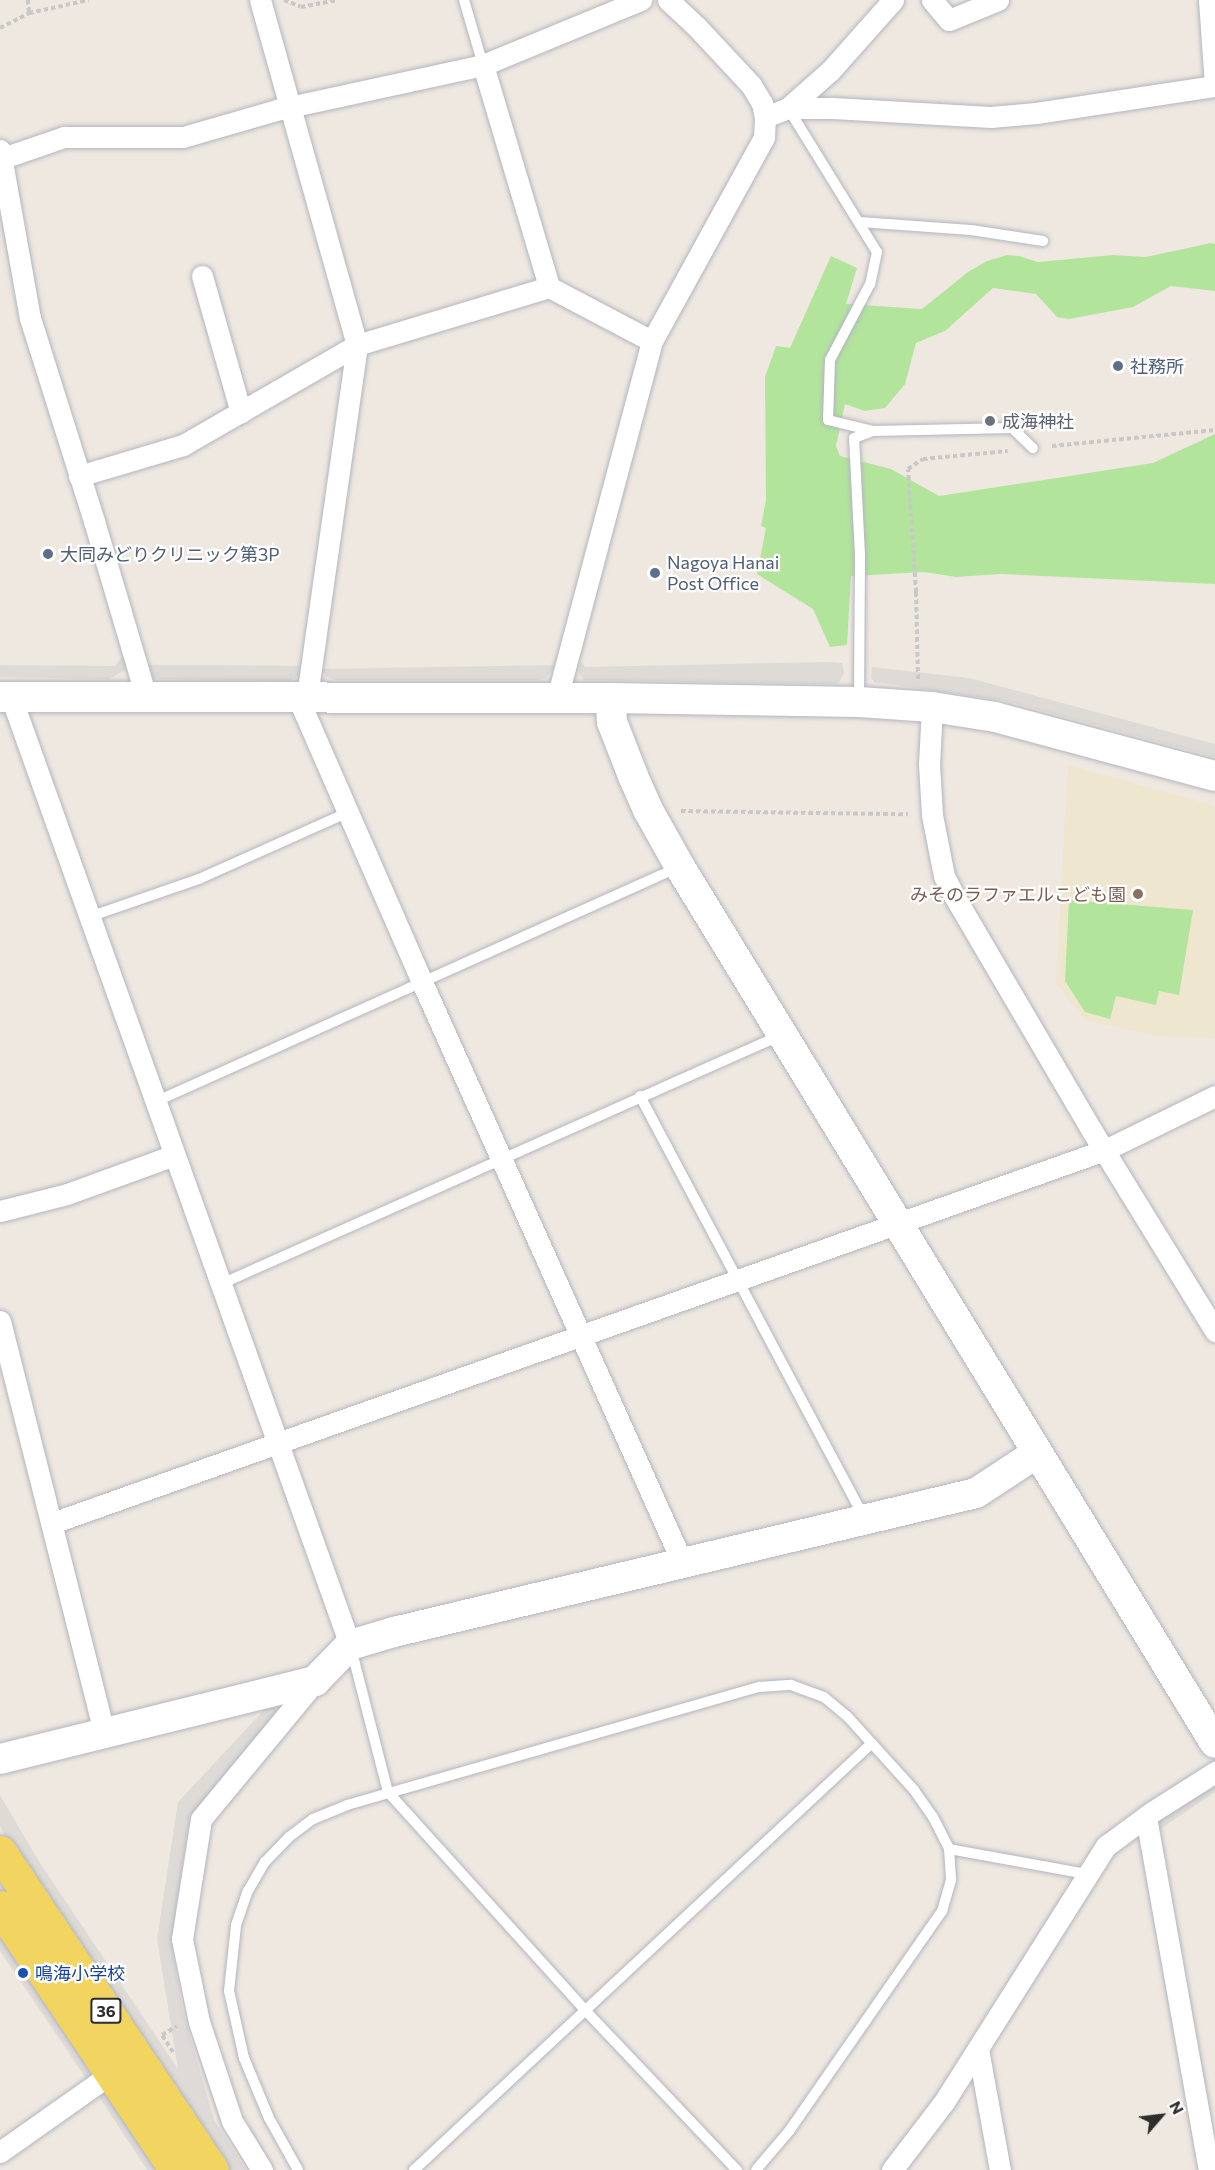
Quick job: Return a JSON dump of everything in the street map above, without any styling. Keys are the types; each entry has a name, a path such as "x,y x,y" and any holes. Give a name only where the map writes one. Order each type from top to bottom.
{"main road":[{"name":"36","path":"0,1852 212,2170"},
{"name":"36","path":"0,1906 176,2170"}],"street":[{"path":"260,0 357,345 303,698 422,982 683,1564"},
{"path":"146,697 30,318 1,156 64,137 183,137 289,108 483,65 641,0"},
{"path":"557,698 652,340 764,137 765,117 762,103 751,85 696,26 668,0"},
{"path":"765,117 788,108 830,71 893,0"},
{"path":"932,0 949,20 998,0"},
{"path":"788,108 833,108 991,117 1215,86 1209,0"},
{"path":"483,65 549,287"},
{"path":"202,276 241,413"},
{"path":"79,476 183,445 357,345 549,287 652,340"},
{"path":"350,1645 174,1155 157,1101 5,697 611,698 860,702 932,707 995,717 1215,776"},
{"path":"611,698 612,722 648,810 680,867 896,1225 1215,1743"},
{"path":"932,707 929,764 932,815 944,876 952,894 1215,1331"},
{"path":"52,1523 1105,1150 1215,1096"},
{"path":"0,1211 67,1194 174,1155"},
{"path":"0,1321 104,1732"},
{"path":"262,2170 232,2121 199,2022 182,1939 201,1819 315,1681 350,1645 394,1632 976,1493 1037,1453"},
{"path":"0,1759 315,1681"},
{"path":"892,2170 944,2102 1086,1874 1106,1846 1215,1772"},
{"path":"1146,1817 1209,2170"},
{"path":"978,2049 1000,2170"},
{"path":"0,2151 112,2073"}],"lane":[{"path":"464,0 483,65"},
{"path":"788,108 877,252 870,284 831,360 828,420 873,431 1012,428 1033,448"},
{"path":"860,222 971,230 1043,241"},
{"path":"860,702 860,555 854,438 873,431"},
{"path":"89,917 199,879 349,812"},
{"path":"157,1101 680,867"},
{"path":"220,1284 640,1096 783,1035"},
{"path":"640,1096 740,1279 865,1518"},
{"path":"350,1645 388,1792 585,2010 737,2170"},
{"path":"298,2170 269,2118 244,2058 230,1991 236,1925 248,1891 266,1862 289,1837 313,1819 388,1792 759,1686 791,1685 824,1697 848,1716 914,1790 933,1817 949,1849 951,1880 942,1911 790,2130 756,2170"},
{"path":"414,2170 872,1743"},
{"path":"949,1849 1086,1874"}],"path":[{"path":"28,0 29,13"},
{"path":"0,28 29,13 88,0"},
{"path":"284,0 301,7 337,0"},
{"path":"918,679 916,592 908,469 923,459 1215,430"},
{"path":"648,810 932,815"},
{"path":"175,2056 162,2035 180,2024"}],"shaded area":[{"path":"125,653 127,669 109,679 0,677 0,665 115,666"},
{"path":"581,661 585,667 829,662 842,663 844,673 840,681 835,684 584,680 579,673"},
{"path":"145,665 307,666 303,674 289,681 160,679 154,678"},
{"path":"556,665 546,678 537,680 335,680 327,677 321,669"},
{"path":"872,667 969,678 1215,744 1215,757 1002,700 874,682 871,678"},
{"name":"みそのラファエルこども園","path":"1068,765 1215,806 1215,1038 1156,1036 1085,1020 1056,983"},
{"path":"261,1702 273,1706 277,1712 274,1719 190,1816 171,1942 182,2008 214,2120 246,2170 227,2170 6,1837 0,1826 0,1795 38,1860 178,2069 157,1939 178,1802 263,1711"},
{"path":"1215,1785 1215,1792 1156,1832 1158,1821"},
{"path":"0,1931 91,2065 87,2080 0,1951"},
{"path":"96,2092 106,2093 160,2170 147,2170"}],"green space":[{"path":"1215,244 1215,291 1171,286 1133,307 1069,319 1057,317 1036,294 993,288 945,331 916,343 905,384 885,408 865,411 845,404 836,446 840,456 891,469 939,496 1153,463 1215,434 1215,584 1001,574 956,577 924,572 851,576 847,645 830,647 813,609 757,574 766,528 761,526 766,500 765,377 776,346 790,348 831,256 857,268 846,304 922,309 968,272 987,261 1007,255 1038,262 1113,255 1146,257"},
{"path":"1069,900 1193,910 1179,995 1159,991 1156,1005 1116,996 1110,1019 1085,1012 1065,981"}],"place":[{"name":"社務所","path":"1118,366"},
{"name":"成海神社","path":"990,421"},
{"name":"大同みどりクリニック第3P","path":"48,554"},
{"name":"Nagoya Hanai Post Office","path":"655,573"},
{"name":"みそのラファエルこども園","path":"1138,894"},
{"name":"鳴海小学校","path":"23,1973"}]}
